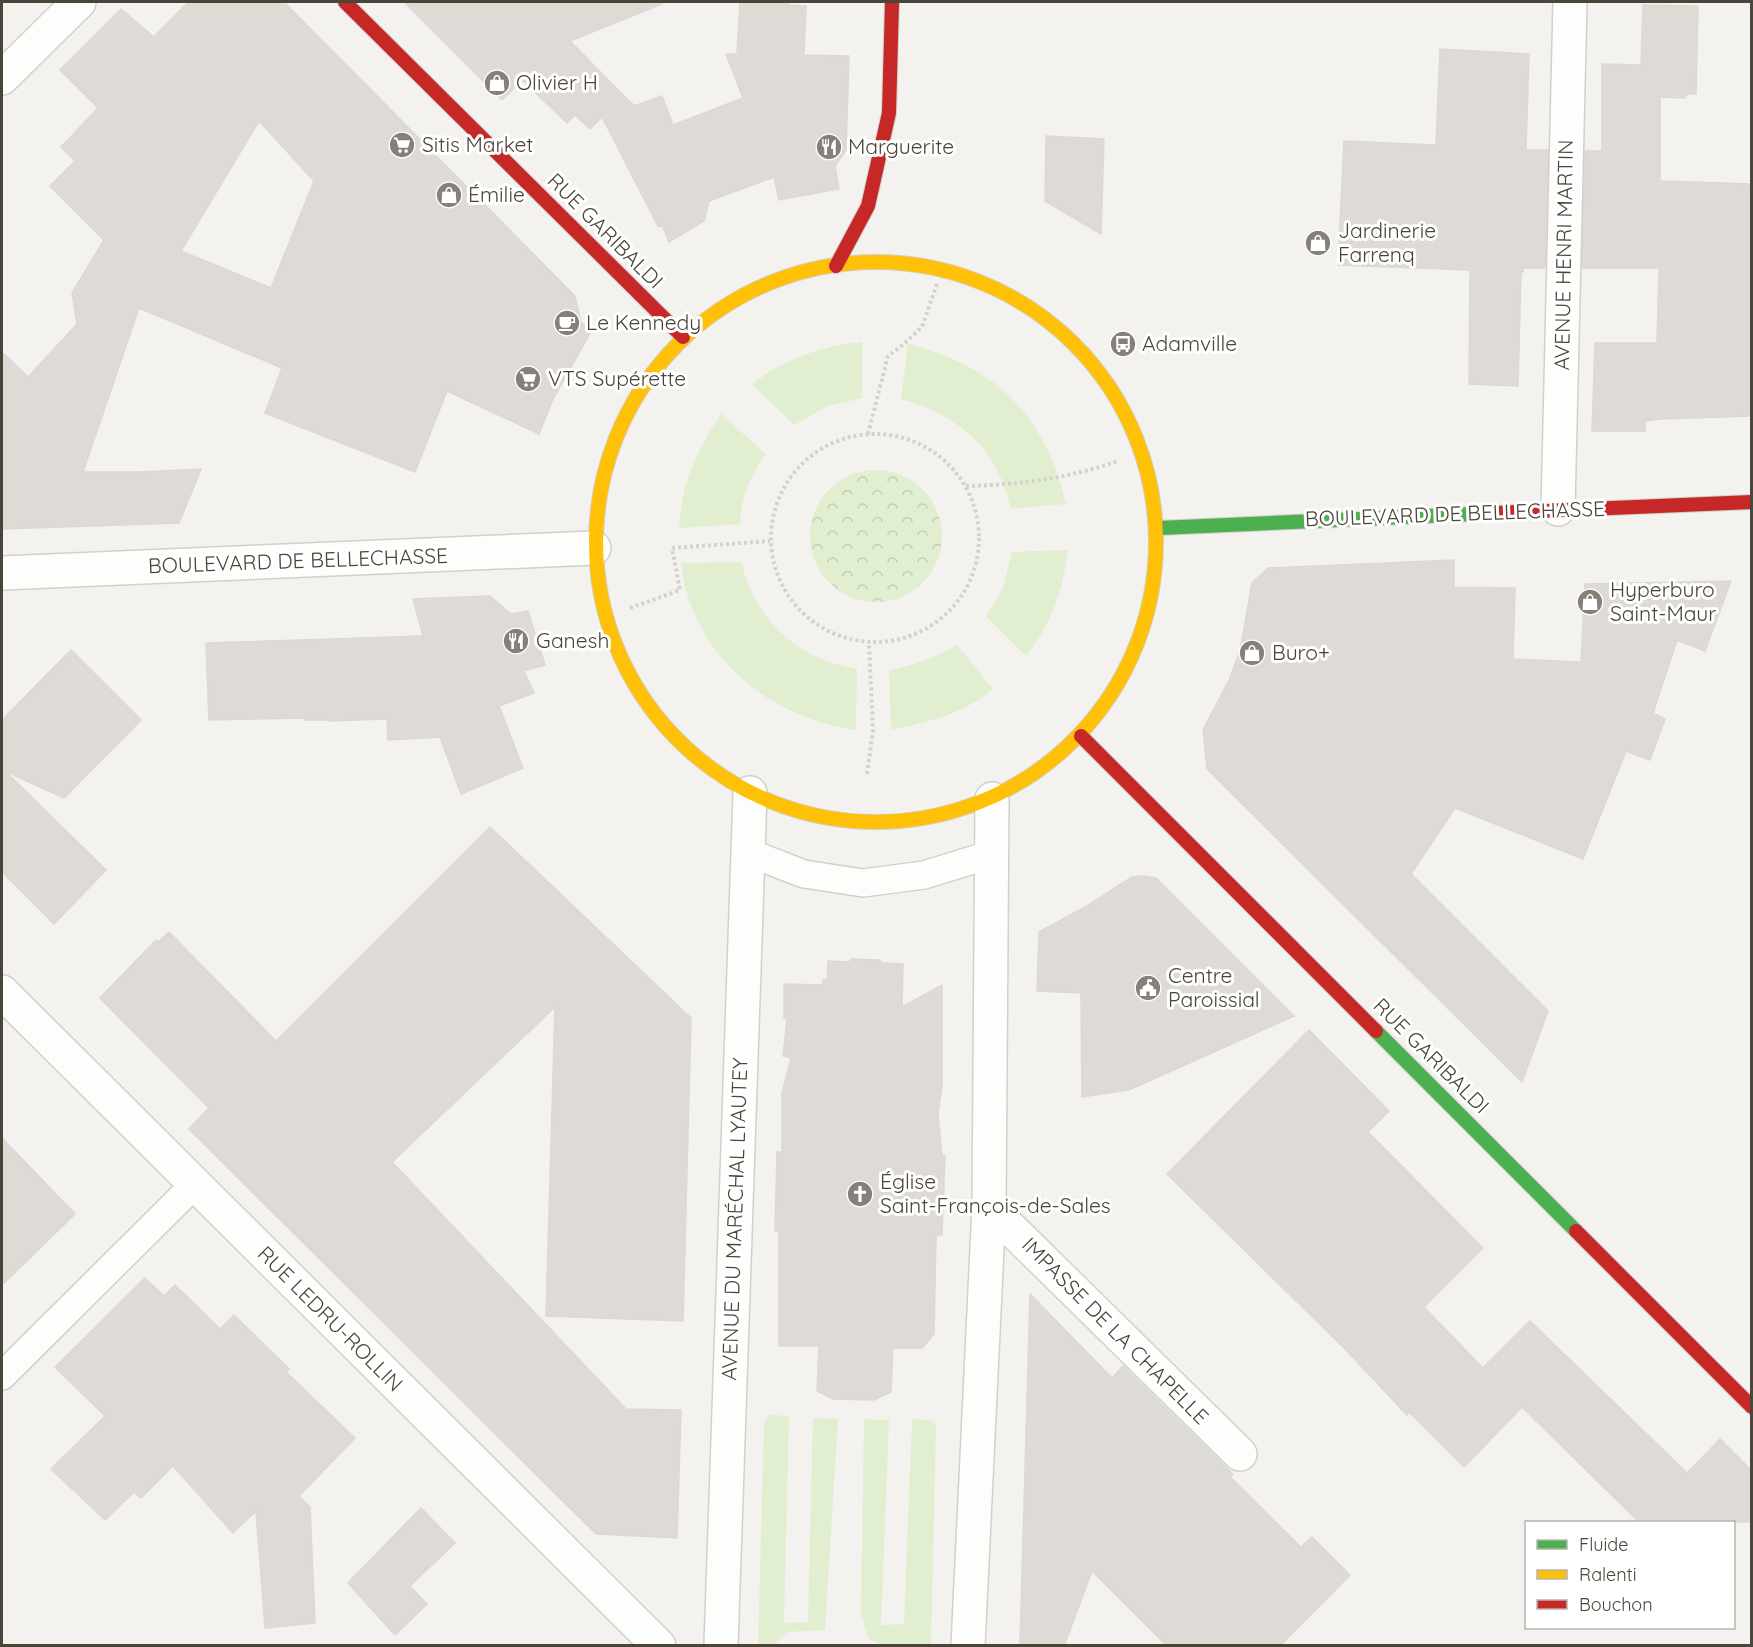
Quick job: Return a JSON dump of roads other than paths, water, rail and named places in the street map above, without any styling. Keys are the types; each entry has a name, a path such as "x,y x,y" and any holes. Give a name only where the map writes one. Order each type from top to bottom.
{"street":[{"path":"2,78 79,2"},
{"name":"RUE GARIBALDI","path":"345,2 683,337"},
{"path":"836,266 868,206 889,112 892,2"},
{"name":"AVENUE HENRI MARTIN","path":"1558,509 1570,2"},
{"path":"885,260 940,268 999,289 1025,305 1078,351 1116,399 1144,452 1158,528 1149,616 1123,679 1081,736 992,799 918,821 867,822 750,794 702,764 636,690 606,617 594,549 603,469 645,381 683,337 737,297 799,271 836,266 885,260"},
{"name":"BOULEVARD DE BELLECHASSE","path":"1158,528 1752,502"},
{"name":"BOULEVARD DE BELLECHASSE","path":"2,573 594,549"},
{"name":"RUE GARIBALDI","path":"1081,736 1752,1407"},
{"name":"AVENUE DU MARÉCHAL LYAUTEY","path":"721,1646 750,794"},
{"path":"968,1646 989,1207 992,799"},
{"name":"RUE LEDRU-ROLLIN","path":"2,992 659,1646"},
{"name":"IMPASSE DE LA CHAPELLE","path":"989,1207 1240,1454"}],"lane":[{"path":"747,852 804,874 863,883 924,875 992,854"},
{"path":"2,1376 195,1184"}],"place":[{"name":"Olivier H","path":"497,83"},
{"name":"Sitis Market","path":"402,145"},
{"name":"Marguerite","path":"829,147"},
{"name":"Émilie","path":"449,195"},
{"name":"Jardinerie Farrenq","path":"1318,243"},
{"name":"Le Kennedy","path":"567,323"},
{"name":"Adamville","path":"1123,344"},
{"name":"VTS Supérette","path":"528,379"},
{"name":"Hyperburo Saint-Maur","path":"1590,602"},
{"name":"Ganesh","path":"516,641"},
{"name":"Buro+","path":"1252,653"},
{"name":"Centre Paroissial","path":"1148,988"},
{"name":"Église Saint-François-de-Sales","path":"860,1194"}]}
